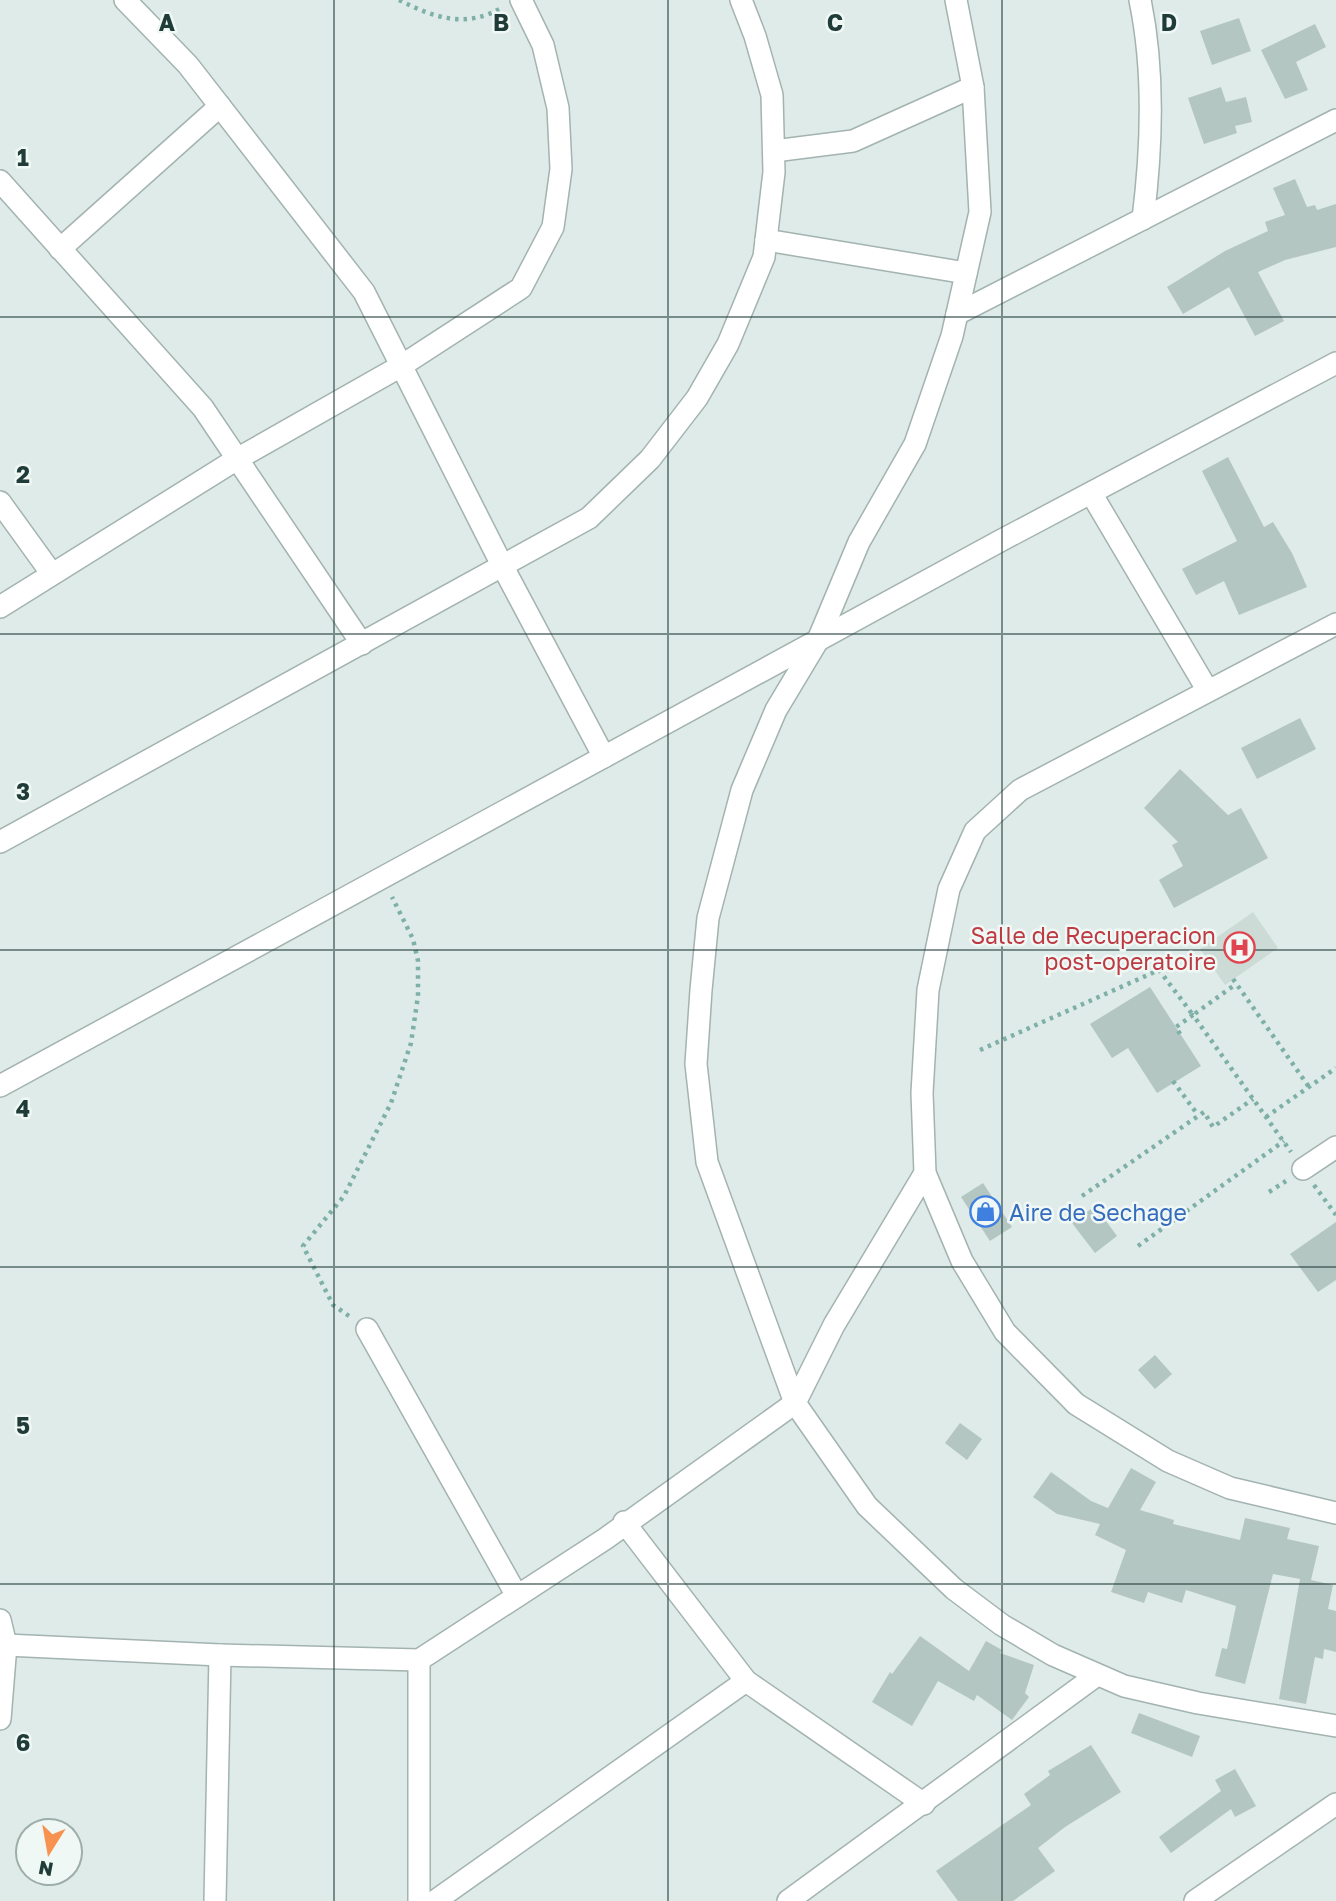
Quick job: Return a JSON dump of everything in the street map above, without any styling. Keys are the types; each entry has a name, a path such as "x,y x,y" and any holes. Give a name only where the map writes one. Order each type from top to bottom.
{"street":[{"path":"125,0 188,65 364,292 503,567 604,757"},
{"path":"0,842 589,518 650,459 697,398 729,344 764,257 774,151 772,95 755,36 741,0"},
{"path":"956,0 973,87 980,212 957,314 915,444 859,542 818,640 776,710 742,790 708,918 696,1064 706,1163 795,1404 867,1506 954,1590 1002,1625 1053,1655 1124,1686 1198,1703 1336,1726"},
{"path":"1140,0 1150,109 1150,159 1143,219"},
{"path":"0,607 237,458 401,366 521,288 554,227 561,169 558,108 544,45 513,2"},
{"path":"774,151 853,141 973,87"},
{"path":"60,249 220,106"},
{"path":"957,314 1336,120"},
{"path":"0,181 203,408 362,644"},
{"path":"766,240 966,273"},
{"path":"0,1086 818,640 1336,363"},
{"path":"1091,493 1208,691"},
{"path":"0,502 52,574"},
{"path":"1336,624 1020,790 975,831 948,889 928,990 922,1093 925,1173 962,1261 1005,1332 1076,1404 1168,1461 1230,1488 1336,1513"},
{"path":"1303,1169 1336,1147"},
{"path":"6,1645 220,1656 419,1660 605,1539 624,1522 795,1404 834,1325 925,1173"},
{"path":"367,1329 517,1596"},
{"path":"624,1522 746,1681 924,1804"},
{"path":"0,1619 6,1645 0,1719"},
{"path":"215,1901 220,1656"},
{"path":"419,1660 419,1901"},
{"path":"788,1901 1097,1675"},
{"path":"436,1901 746,1681"},
{"path":"1195,1901 1336,1804"}],"path":[{"path":"399,0 454,21 474,20 513,2"},
{"path":"367,1329 333,1305 303,1246 344,1196 390,1103 411,1043 418,996 418,961 413,939 381,878"},
{"path":"980,1050 1159,970 1336,1214"},
{"path":"1180,1034 1176,1027 1234,981 1309,1087"},
{"path":"1266,1117 1336,1068"},
{"path":"1173,1081 1198,1115"},
{"path":"1082,1195 1203,1112 1213,1127 1253,1099"},
{"path":"1138,1246 1284,1141"}],"shaded area":[{"name":"Salle de Recuperacion post-operatoire","path":"1253,912 1278,948 1225,985 1200,949"}],"building":[{"path":"1239,18 1251,51 1212,65 1200,31"},
{"path":"1315,24 1326,47 1296,62 1308,90 1285,99 1261,50"},
{"path":"1221,87 1226,102 1246,97 1252,122 1235,126 1237,133 1204,144 1188,98"},
{"path":"1295,179 1307,207 1315,205 1317,210 1336,204 1336,247 1285,260 1258,272 1284,321 1255,336 1229,287 1183,314 1167,287 1225,251 1268,231 1265,222 1285,215 1273,188"},
{"path":"1228,457 1264,527 1273,522 1292,553 1307,587 1239,615 1224,581 1196,595 1182,569 1237,541 1202,471"},
{"path":"1300,718 1316,749 1257,779 1241,748"},
{"path":"1180,769 1228,815 1241,808 1268,858 1174,908 1159,880 1183,866 1172,845 1178,842 1144,808"},
{"path":"1150,987 1201,1066 1157,1093 1128,1048 1112,1058 1090,1024"},
{"name":"Aire de Sechage","path":"983,1183 1012,1227 990,1241 961,1197"},
{"path":"1095,1206 1117,1236 1095,1253 1072,1223"},
{"path":"1336,1222 1336,1280 1318,1292 1290,1254"},
{"path":"1155,1355 1172,1374 1155,1389 1138,1370"},
{"path":"960,1423 982,1439 967,1460 945,1443"},
{"path":"1131,1468 1156,1482 1140,1510 1174,1520 1173,1524 1240,1540 1245,1518 1290,1528 1287,1539 1319,1546 1311,1580 1333,1585 1328,1609 1336,1611 1336,1652 1324,1649 1323,1659 1315,1657 1306,1704 1279,1699 1300,1579 1273,1574 1245,1684 1215,1676 1222,1648 1227,1649 1236,1606 1186,1590 1182,1603 1148,1592 1144,1603 1111,1592 1126,1550 1095,1535 1100,1524 1057,1514 1033,1497 1051,1472 1091,1501 1108,1508"},
{"path":"920,1636 969,1671 986,1641 1002,1650 1000,1653 1034,1665 1025,1693 1029,1697 1012,1720 977,1695 974,1701 938,1681 912,1726 872,1702 890,1672 892,1674"},
{"path":"1139,1713 1200,1736 1192,1757 1131,1733"},
{"path":"1091,1745 1121,1792 1065,1827 1038,1848 1055,1871 1013,1901 958,1901 936,1871 1031,1805 1024,1794 1050,1775 1048,1771"},
{"path":"1235,1769 1256,1806 1235,1817 1231,1809 1171,1853 1159,1837 1221,1791 1215,1780"}],"place":[{"name":"Salle de Recuperacion post-operatoire","path":"1239,948"},
{"name":"Aire de Sechage","path":"986,1212"}]}
